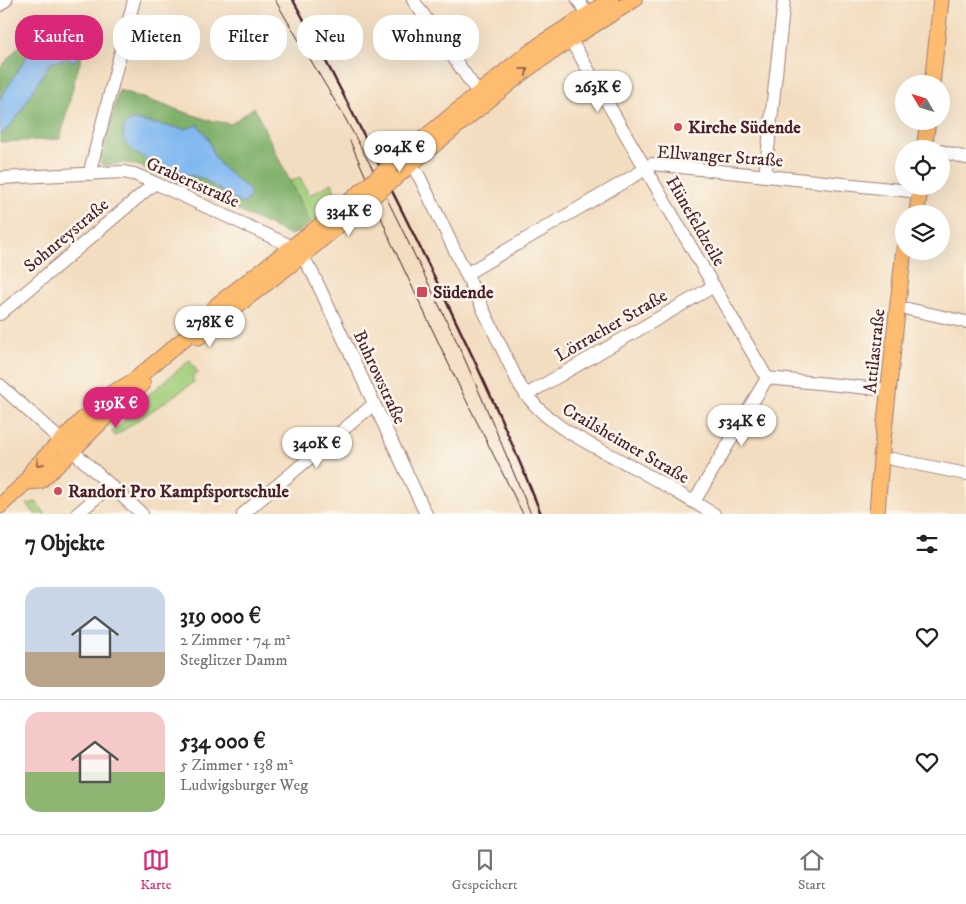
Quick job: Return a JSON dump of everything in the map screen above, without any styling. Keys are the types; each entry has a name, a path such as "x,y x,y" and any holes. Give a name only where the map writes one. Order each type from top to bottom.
{"main road":[{"path":"0,506 26,482 33,470 110,413 298,251 333,216 368,193 481,98 526,70 612,0"},
{"path":"591,19 634,0"},
{"path":"923,75 930,0"},
{"path":"933,75 940,0"},
{"name":"Attilastraße","path":"877,514 886,458 903,308 904,260"},
{"name":"Attilastraße","path":"886,514 889,390 912,260"}],"street":[{"path":"0,5 6,0"},
{"path":"91,174 134,0"},
{"path":"413,0 481,98"},
{"path":"578,0 591,19"},
{"path":"766,176 784,0"},
{"name":"Hünefeldzeile","path":"567,35 767,378"},
{"path":"950,154 966,158"},
{"name":"Crailsheimer Straße","path":"406,160 420,180 519,384 535,406 560,427 573,435 650,476 714,514"},
{"name":"Ellwanger Straße","path":"466,274 652,164 895,186"},
{"name":"Grabertstraße","path":"0,178 122,172 134,174 298,251"},
{"name":"Sohnreystraße","path":"0,314 155,183"},
{"name":"Buhrowstraße","path":"298,251 313,274 426,514"},
{"name":"Lörracher Straße","path":"526,395 714,286"},
{"path":"903,308 966,322"},
{"path":"694,502 767,378 889,390"},
{"path":"0,385 142,514"},
{"path":"243,514 374,404"},
{"path":"886,458 966,474"},
{"path":"77,514 110,486"}],"green space":[{"path":"15,51 15,60 25,60 0,99 0,68"},
{"path":"61,60 81,60 60,139 0,142 0,135 20,113 50,63"},
{"path":"119,90 208,120 231,124 254,107 310,223 295,234 289,234 139,166 125,163 104,166 101,164","holes":["133,120 184,129 208,138 214,156 222,167 249,190 240,203 202,178 158,165"]},
{"path":"300,177 309,195 332,183 333,185 336,204 310,223 290,182"},
{"path":"190,360 198,373 192,377 194,382 115,436 112,432 126,420 123,416"},
{"path":"36,502 46,514 35,514 27,504"}],"water":[{"path":"25,60 61,60 50,63 20,113 0,135 0,99"},
{"path":"133,120 184,129 198,125 208,138 214,156 222,167 249,190 250,196 245,203 240,203 202,178 158,165 134,152 124,141 123,129 127,123"}],"tram line":[{"path":"275,0 345,118 371,166 458,344 531,514"},
{"path":"350,141 372,191 379,213"},
{"path":"381,217 460,388 523,514"}],"railway":[{"path":"293,0 351,109 442,292 477,365 541,514"}],"place":[{"name":"Kirche Südende","path":"678,127"},
{"name":"Südende","path":"422,292"},
{"name":"Randori Pro Kampfsportschule","path":"58,491"}]}
